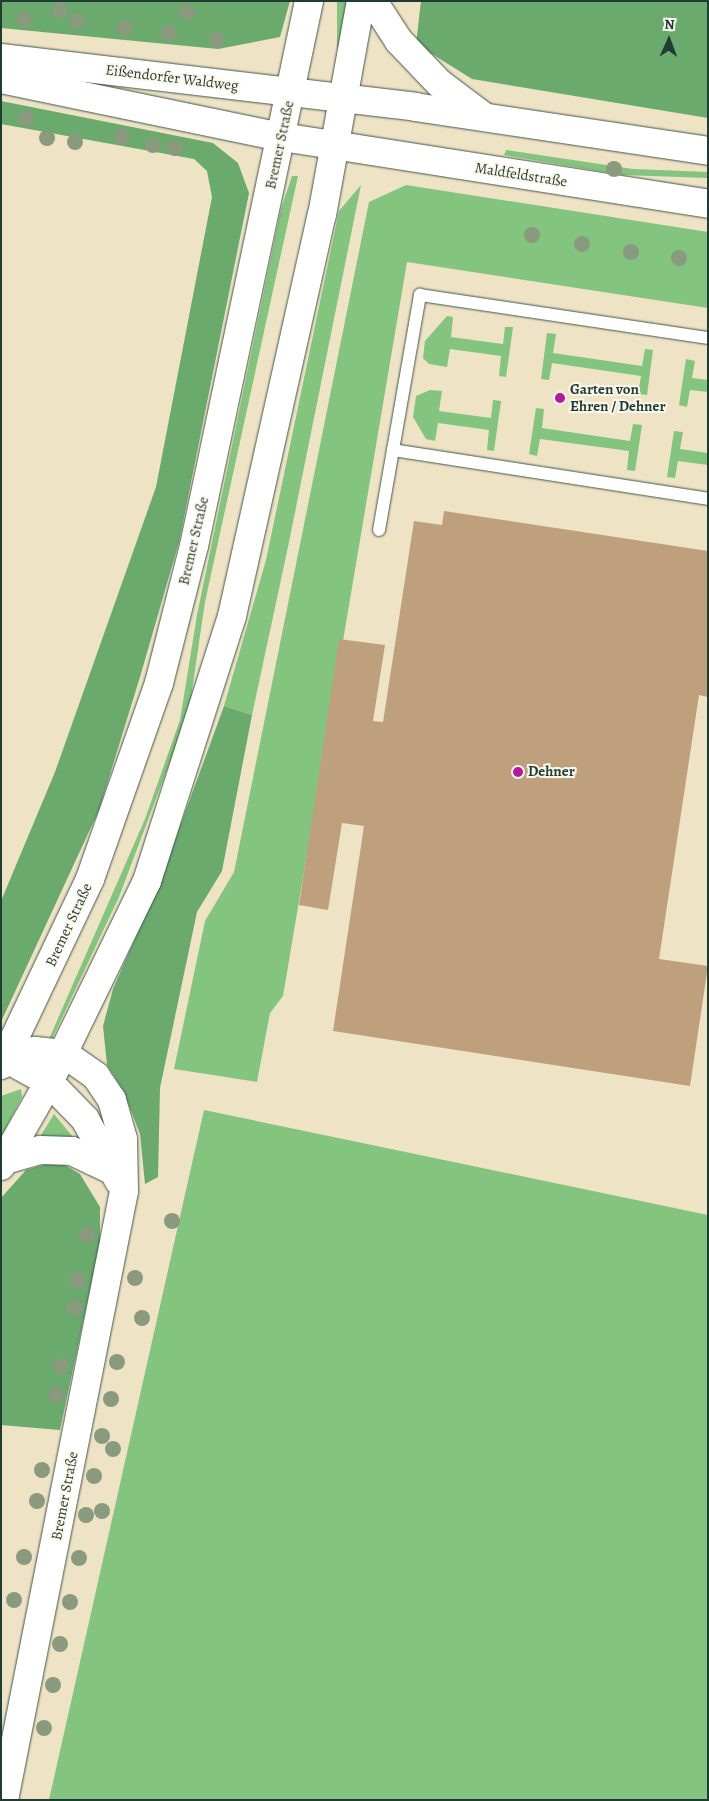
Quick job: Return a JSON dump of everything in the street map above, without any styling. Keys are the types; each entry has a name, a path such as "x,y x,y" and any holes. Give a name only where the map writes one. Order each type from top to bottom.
{"main road":[{"name":"Bremer Straße","path":"3,1062 90,879 159,682 194,546 309,1"},
{"path":"3,1164 66,1054 147,881 232,616 335,145 361,1"},
{"path":"373,1 399,41 439,83 486,118"},
{"name":"Eißendorfer Waldweg","path":"1,58 344,98"},
{"name":"Eißendorfer Waldweg","path":"1,79 335,145"},
{"path":"344,98 708,150"},
{"name":"Maldfeldstraße","path":"335,145 708,204"},
{"path":"3,1062 35,1051 66,1054"},
{"name":"Bremer Straße","path":"4,1800 120,1182 123,1139 112,1100 96,1076 66,1054"},
{"path":"3,1062 50,1082 85,1119 120,1182"},
{"path":"3,1164 41,1150 72,1151 120,1182"}],"lane":[{"path":"379,530 420,295 708,338"},
{"path":"393,450 708,499"}],"green space":[{"path":"1,1 290,1 280,37 218,49 1,28"},
{"path":"337,1 348,1 348,49 337,49"},
{"path":"421,1 708,1 708,118 472,79 416,44"},
{"path":"1,101 213,143 238,163 249,193 179,542 140,677 99,810 1,1022 1,901 55,772 156,487 212,197 207,171 194,159 1,124"},
{"path":"506,150 633,169 708,172 708,178 623,175 504,155"},
{"path":"292,176 298,176 205,602 189,711 119,897 51,1041 49,1039 145,819 180,720 197,615 281,209"},
{"path":"361,185 252,715 224,706 266,560 339,211"},
{"path":"406,185 708,232 708,308 407,262 283,996 270,1013 257,1082 174,1069 205,921 234,872 369,202"},
{"path":"447,316 453,317 451,337 503,344 505,327 513,327 506,377 499,376 501,356 450,349 447,367 429,364 423,358 425,341"},
{"path":"547,333 556,334 553,353 642,366 645,349 653,350 647,395 638,394 641,376 552,363 549,380 541,379"},
{"path":"686,359 695,361 692,378 708,380 708,392 690,390 687,407 679,405"},
{"path":"430,390 442,391 439,411 491,418 493,400 501,401 494,451 487,450 489,430 438,423 435,441 426,439 413,417 416,396"},
{"path":"536,408 544,409 542,428 630,441 633,424 642,425 635,471 627,470 629,451 540,439 537,456 529,454"},
{"path":"674,431 683,432 680,449 708,453 708,465 678,461 675,478 667,477"},
{"path":"224,706 252,715 222,871 197,912 160,1088 158,1177 145,1184 140,1134 123,1090 107,1065 103,1026 113,989 159,884"},
{"path":"21,1089 22,1097 1,1137 1,1096"},
{"path":"204,1110 708,1215 708,1800 49,1800"},
{"path":"54,1114 77,1142 38,1140"},
{"path":"47,1164 65,1165 80,1174 100,1207 100,1242 60,1430 1,1425 1,1198 26,1170"}],"building":[{"name":"Dehner","path":"444,511 708,551 708,697 699,695 659,959 708,966 690,1086 333,1031 364,826 342,823 328,910 299,905 339,639 385,645 373,721 383,722 414,521 442,525"}],"place":[{"name":"Garten von Ehren / Dehner","path":"560,398"},
{"name":"Dehner","path":"518,772"}]}
